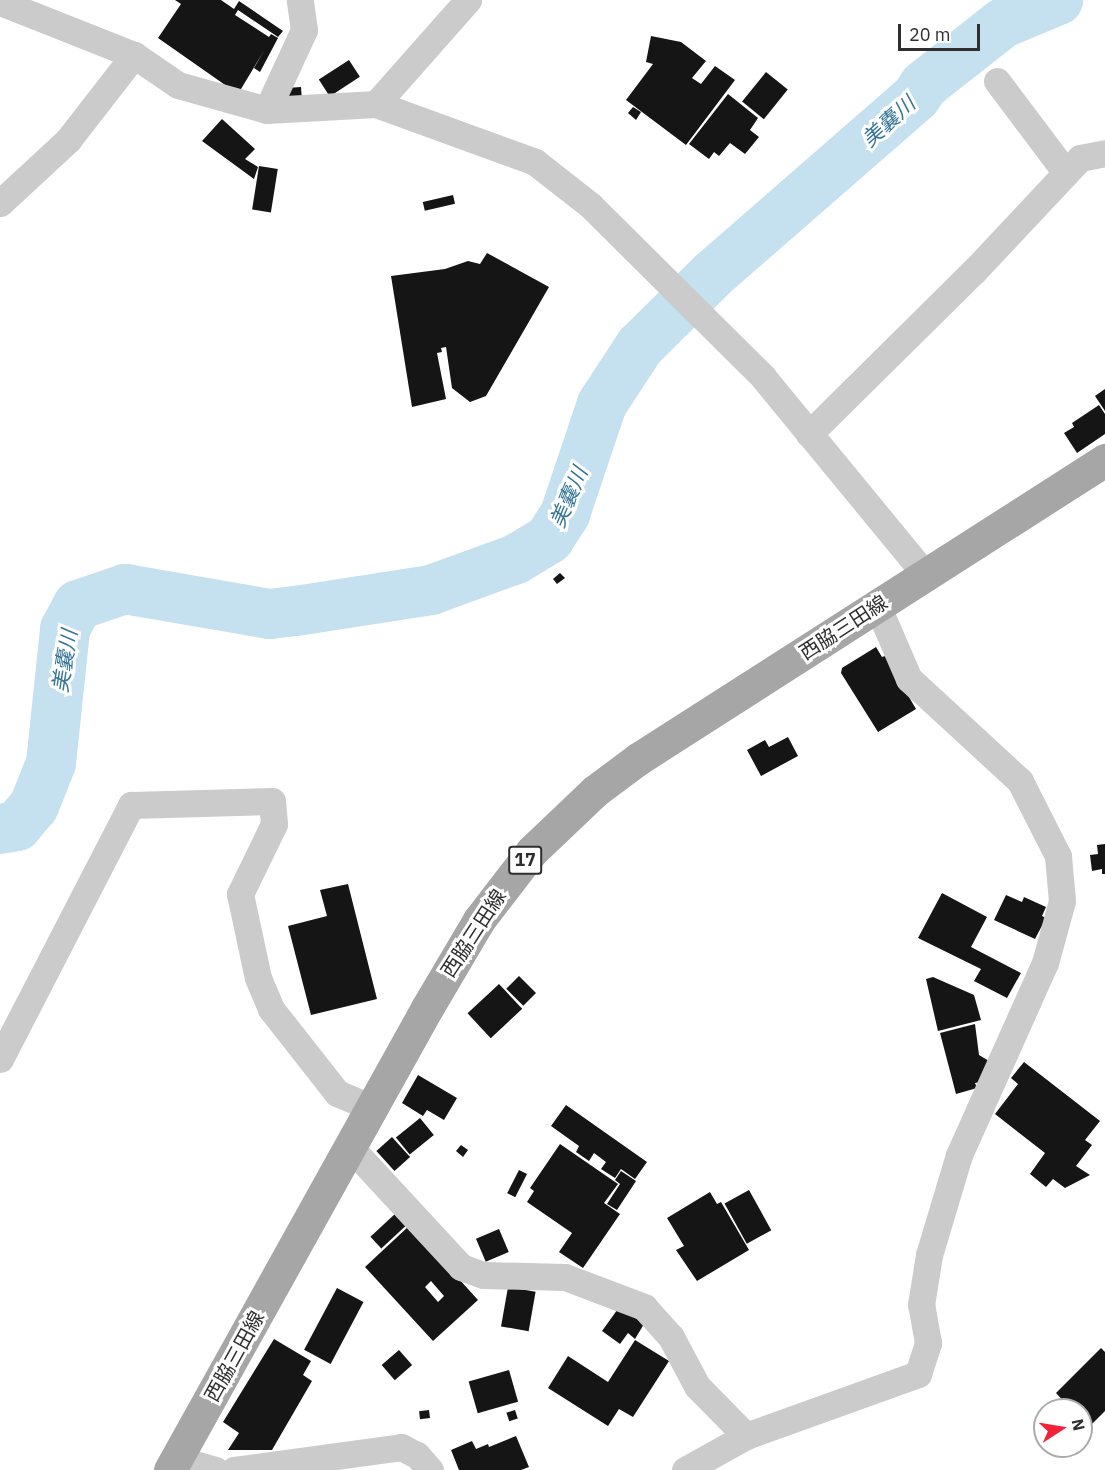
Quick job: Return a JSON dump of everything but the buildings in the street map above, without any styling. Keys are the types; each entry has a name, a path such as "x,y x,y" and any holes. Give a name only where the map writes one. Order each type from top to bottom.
{"main road":[{"name":"西脇三田線","path":"173,1464 479,920 518,867 562,819 638,759 1105,460"}],"street":[{"path":"267,110 304,30 300,0"},
{"path":"376,104 468,0"},
{"path":"5,3 134,55 178,85 267,110 376,104 535,162 612,226 763,377 925,574"},
{"path":"0,202 68,140 134,55"},
{"path":"997,81 1066,173"},
{"path":"809,434 1080,158 1105,153"},
{"path":"685,1470 746,1436 918,1374 928,1343 921,1305 928,1255 959,1155 1045,963 1062,901 1058,856 1020,781 909,679 877,605"},
{"path":"0,1059 131,805 272,801 274,824 240,894 258,978 271,1009 337,1093 372,1107"},
{"path":"350,1147 461,1267 483,1275 565,1277 644,1307 671,1337 697,1386 746,1436"},
{"path":"234,1470 401,1447 417,1455 430,1470"},
{"path":"173,1464 215,1470"}],"waterway":[{"name":"美嚢川","path":"0,829 17,826 34,806 51,763 65,629 78,605 125,589 270,614 296,611 431,590 516,559 549,539 565,514 602,404 640,346 712,275 916,97 924,85 1003,23 1058,0"}]}
